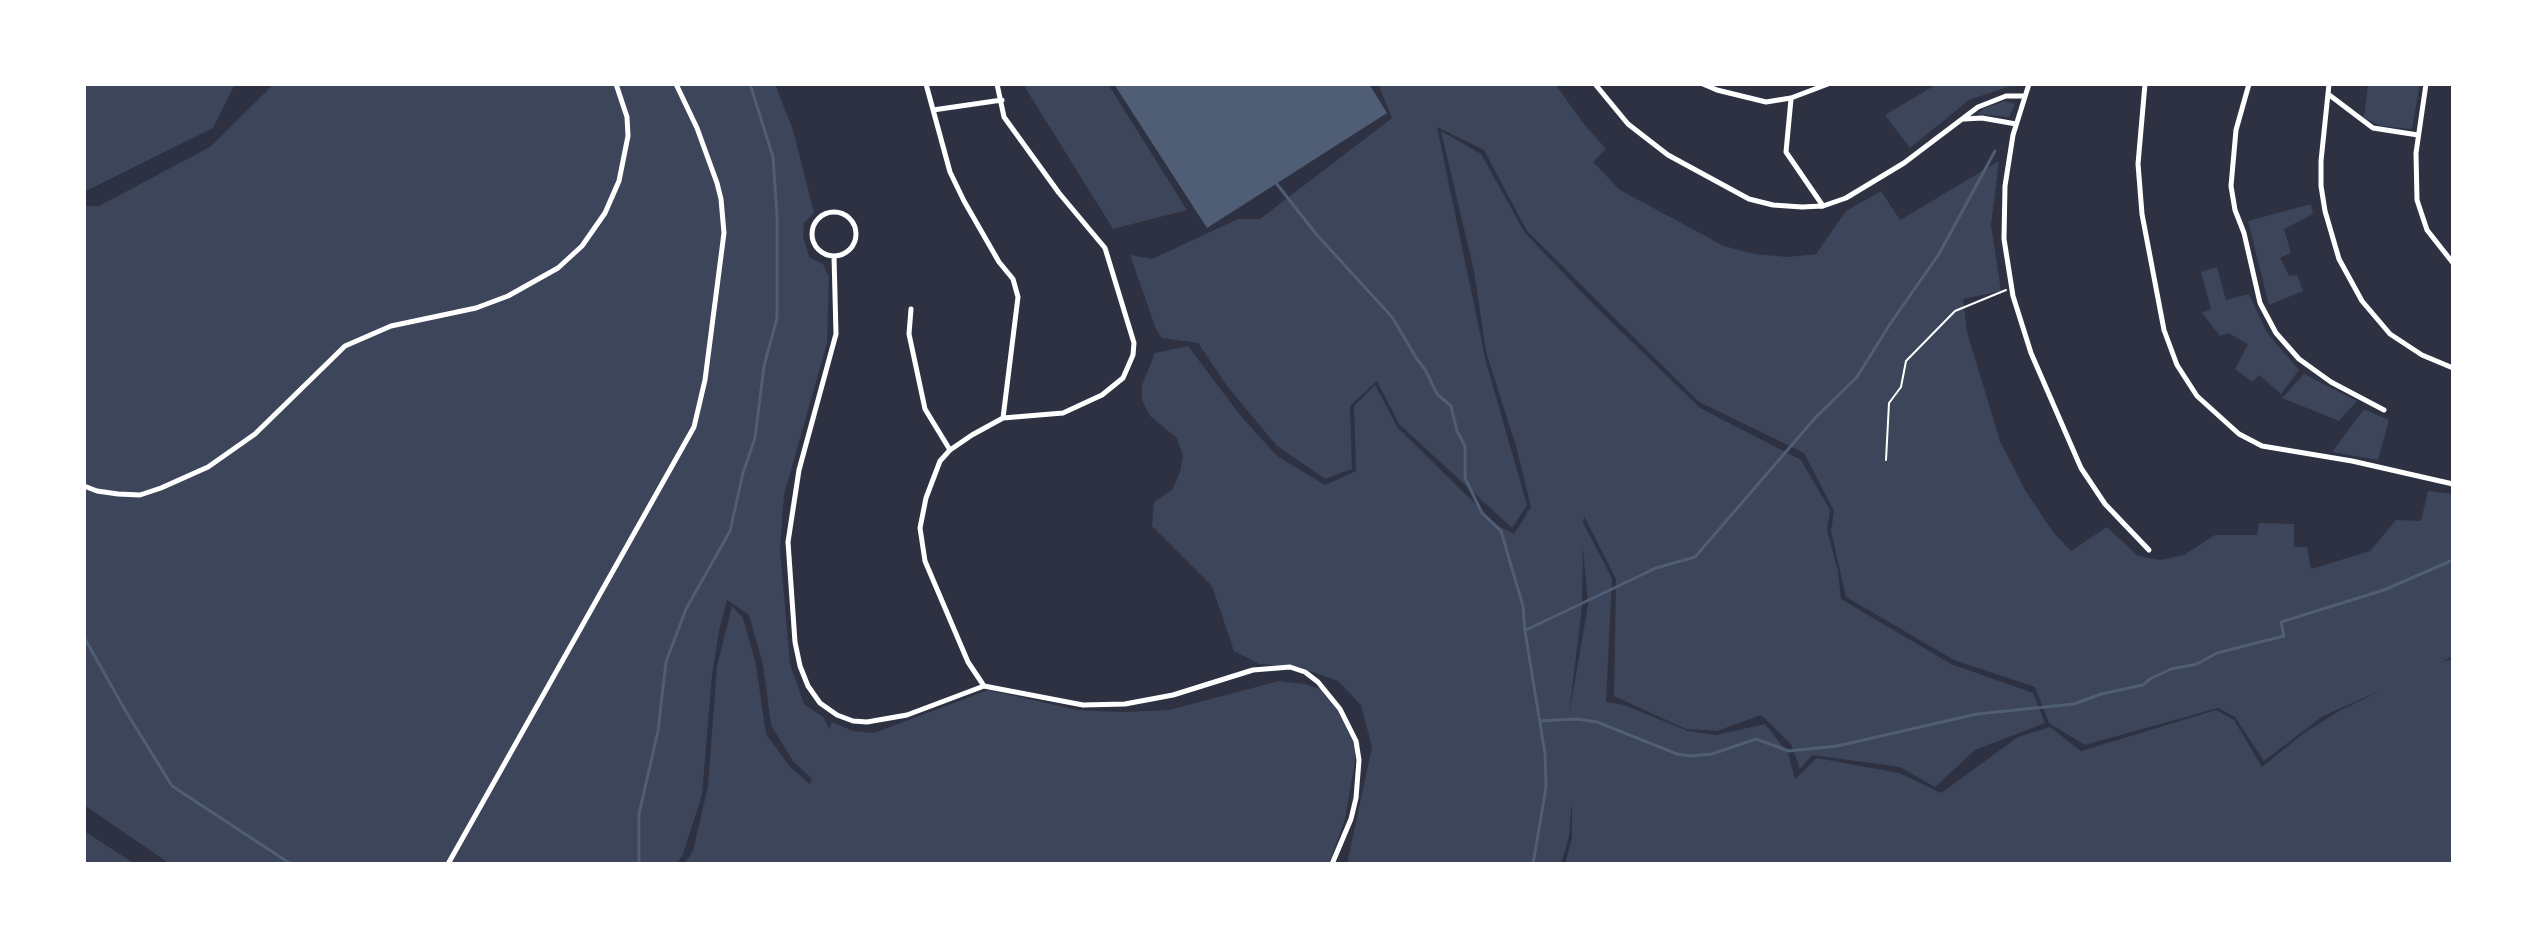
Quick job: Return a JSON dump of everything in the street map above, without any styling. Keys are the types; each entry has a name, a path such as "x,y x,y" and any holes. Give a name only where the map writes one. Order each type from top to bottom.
{"street":[{"path":"84,486 97,491 140,495 196,472 255,434 345,346 391,326 476,308 508,296 558,268 582,246 605,213 619,181 628,136 627,117 616,84"},
{"path":"448,864 694,427 705,380 724,233 721,199 712,168 676,84"},
{"path":"926,84 950,172 999,262 1013,279 1018,297 1003,418"},
{"path":"984,686 968,662 925,561 920,528 926,498 940,461 950,450 1003,418 1063,413 1102,395 1123,378 1133,355 1134,343 1105,248 1059,193 1004,117 997,84"},
{"path":"1595,84 1628,124 1653,145 1742,196 1773,205 1823,206 1846,198 1985,104 2012,95 2024,96"},
{"path":"1703,84 1756,101 1771,102 1828,84"},
{"path":"2029,84 2016,124 2007,173 2004,211 2011,288 2031,353 2081,468 2101,499 2149,550"},
{"path":"2145,84 2138,164 2141,204 2164,330 2177,365 2197,396 2239,434 2262,446 2352,461 2453,484"},
{"path":"2249,84 2236,130 2231,186 2260,303 2276,333 2299,359 2331,382 2384,410"},
{"path":"2329,84 2321,186 2339,259 2362,301 2390,334 2422,355 2453,368"},
{"path":"2426,84 2415,179 2419,209 2431,235 2453,263"},
{"path":"2328,94 2373,128 2418,135"},
{"path":"1791,98 1786,152 1823,206"},
{"path":"933,110 1002,100"},
{"path":"1963,120 1982,118 2016,124"},
{"path":"834,213 853,223 856,238 848,251 834,256 820,252 815,246 812,230 820,217 834,213"},
{"path":"834,256 836,334 799,470 788,542 795,642 808,686 820,703 853,721 883,721 984,686 1083,705 1113,705 1173,695 1253,670 1290,667 1305,672 1318,682 1351,726 1359,760 1351,819 1332,864"},
{"path":"911,309 909,334 925,409 950,450"}],"path":[{"path":"1886,460 1889,403 1901,387 1906,361 1955,311 2011,288"}],"shaded area":[{"path":"84,84 235,84 213,128 86,191"},
{"path":"274,84 775,84 793,130 814,213 804,223 803,236 809,257 823,264 829,277 827,343 784,495 780,550 790,664 804,704 823,717 829,729 832,722 853,731 874,733 988,690 1078,710 1122,712 1169,710 1279,681 1321,689 1341,707 1355,741 1355,761 1345,819 1329,864 684,864 693,851 708,786 717,666 732,606 743,618 756,665 766,734 791,768 810,784 812,779 793,761 771,725 763,665 749,615 727,600 712,675 702,795 677,864 170,864 84,805 84,206 99,206 210,147"},
{"path":"1023,84 1108,84 1187,210 1113,229"},
{"path":"1114,84 1369,84 1387,113 1207,228"},
{"path":"1378,84 1555,84 1606,149 1593,162 1620,190 1724,246 1754,254 1788,257 1816,254 1846,211 1881,191 1900,220 1999,161 1991,225 2001,291 1963,299 1967,332 2000,441 2025,490 2053,532 2071,551 2107,527 2138,556 2160,560 2184,555 2215,535 2257,535 2259,523 2294,524 2294,547 2307,547 2311,569 2370,551 2396,520 2421,521 2428,491 2453,494 2453,656 2441,662 2453,659 2453,864 1565,864 1572,838 1572,801 1569,836 1561,864 1347,864 1372,747 1361,705 1338,681 1298,667 1259,664 1234,651 1212,586 1152,526 1154,502 1172,490 1183,456 1177,438 1150,416 1142,400 1142,385 1155,353 1188,346 1240,415 1277,456 1325,485 1356,471 1354,406 1375,385 1398,428 1497,525 1514,534 1531,507 1516,446 1486,352 1474,271 1441,131 1481,154 1525,233 1700,408 1801,460 1830,510 1827,530 1838,571 1841,599 1951,664 2033,693 2045,723 1975,750 1935,787 1900,767 1812,755 1800,769 1791,744 1761,715 1717,731 1686,729 1614,696 1616,579 1584,516 1583,523 1612,578 1606,702 1624,705 1688,731 1716,735 1765,724 1788,753 1795,779 1817,758 1899,773 1941,793 2018,737 2050,727 2081,751 2216,710 2234,720 2262,767 2304,733 2339,711 2384,689 2323,716 2264,761 2235,717 2218,708 2085,745 2049,723 2035,687 1954,660 1846,597 1831,531 1834,511 1804,453 1699,402 1527,231 1484,150 1437,127 1486,362 1527,505 1512,528 1399,424 1377,381 1350,406 1352,469 1325,479 1277,446 1227,386 1198,343 1162,338 1130,255 1152,259 1238,219 1260,219 1392,118","holes":["1583,547 1588,605 1569,715 1582,606"]},
{"path":"1937,84 2017,84 1969,100 1910,148 1885,115"},
{"path":"2368,84 2420,84 2412,129 2381,126 2364,118"},
{"path":"2005,101 2015,104 2009,117 1977,114 1985,108"},
{"path":"2311,204 2313,214 2284,229 2291,253 2280,258 2289,276 2297,275 2303,291 2269,305 2248,221"},
{"path":"2217,267 2226,300 2249,294 2267,333 2299,370 2281,394 2259,375 2252,382 2235,369 2248,344 2228,333 2220,336 2202,313 2211,309 2201,272"},
{"path":"2304,374 2357,401 2339,421 2282,398"},
{"path":"2364,409 2389,420 2378,460 2332,452"},
{"path":"84,831 135,864 84,864"}],"waterway":[{"path":"639,864 639,814 658,731 666,662 686,609 730,531 743,473 755,438 764,366 777,318 777,216 773,157 750,84"},
{"path":"1526,630 1656,568 1695,557 1816,417 1857,377 1939,254 1995,151"},
{"path":"1276,183 1317,235 1392,317 1437,394 1451,406 1457,431 1465,446 1465,478 1482,513 1501,531 1523,606 1545,754 1546,787 1533,864"},
{"path":"1540,721 1577,719 1597,722 1677,754 1691,756 1712,754 1756,739 1789,751 1837,746 1977,714 2074,704 2101,694 2143,685 2171,669 2197,664 2217,653 2284,636 2281,622 2384,590 2453,560"},
{"path":"84,637 172,786 291,864"}]}
